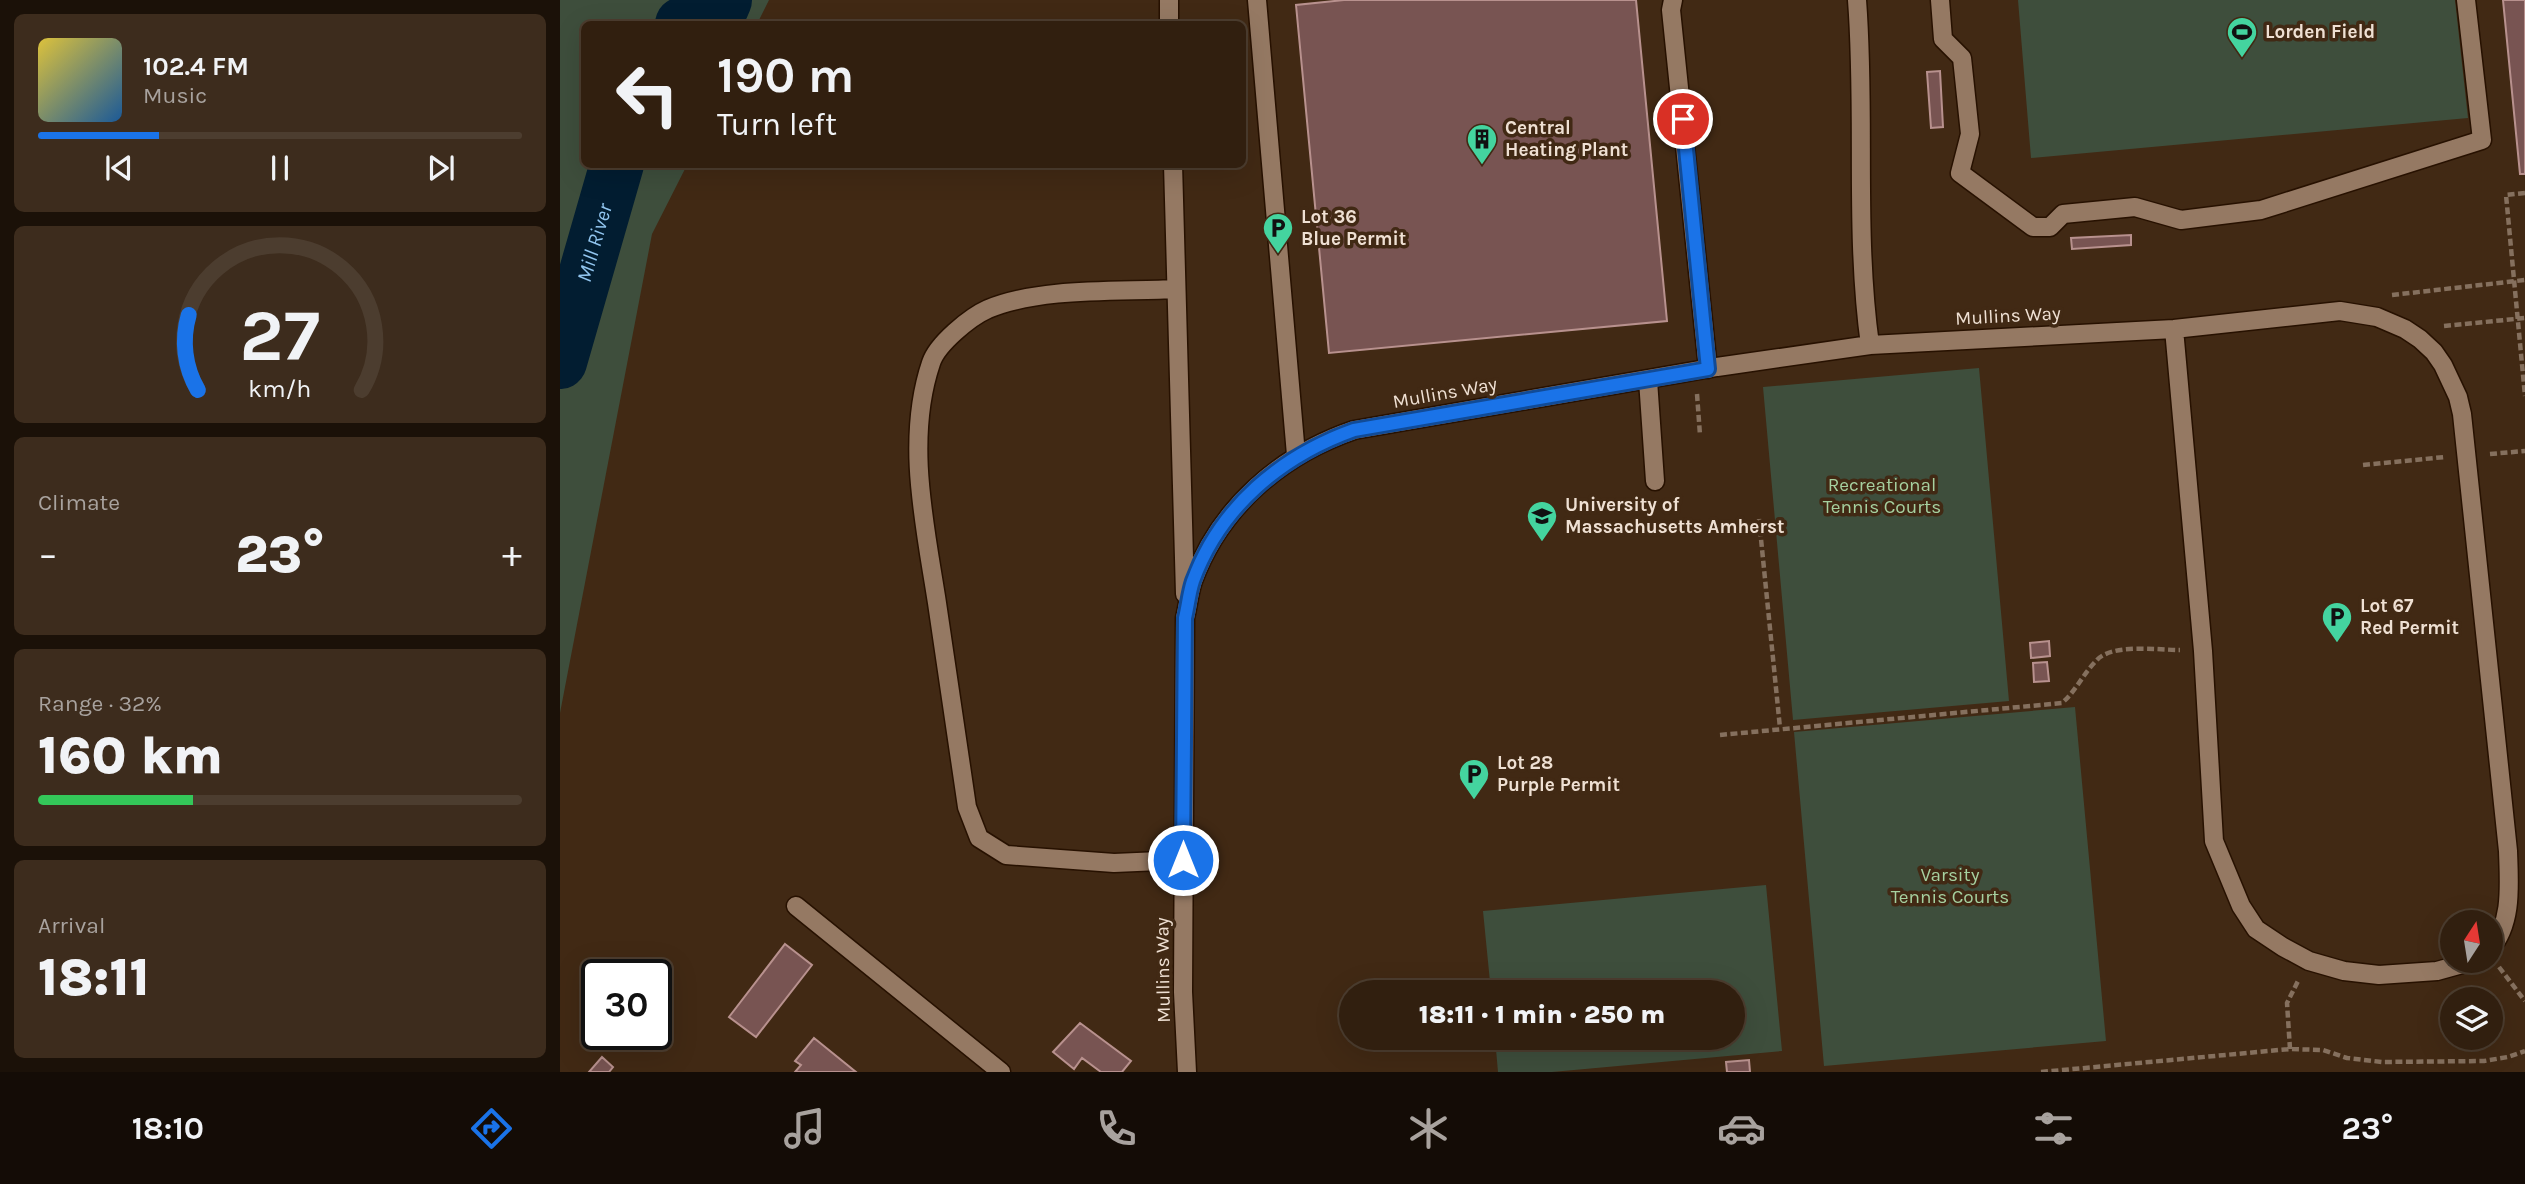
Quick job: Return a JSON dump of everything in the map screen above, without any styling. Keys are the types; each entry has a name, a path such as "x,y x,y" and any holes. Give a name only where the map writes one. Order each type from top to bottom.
{"street":[{"path":"1170,21 1171,0"},
{"path":"1257,0 1296,456"},
{"path":"1673,0 1671,10 1708,369"},
{"path":"1857,0 1861,45 1860,225 1870,345"},
{"path":"1940,0 1943,39 1962,58 1970,134 1960,173 2033,227 2050,227 2063,214 2135,207 2181,220 2262,210 2482,140 2466,0"},
{"path":"1173,168 1185,618"},
{"path":"1176,289 1037,296 987,310 955,331 932,359 919,407 918,450 925,521 967,807 979,838 1006,855 1114,863 1183,860"},
{"name":"Mullins Way","path":"1187,1072 1183,992 1185,618 1192,583 1203,559 1234,510 1262,481 1296,456 1326,440 1354,430 1708,369 1870,345 2174,329 2340,312 2377,317 2405,328 2434,352 2458,397 2462,414 2508,851 2509,900 2503,923"},
{"path":"2174,329 2203,651 2214,841 2232,886 2256,929 2308,961 2344,971 2379,975 2440,970"},
{"path":"1648,380 1655,481"},
{"path":"796,906 1001,1072"}],"path":[{"path":"2525,193 2506,195 2525,396"},
{"path":"2392,295 2525,280"},
{"path":"2444,326 2525,318"},
{"path":"1696,390 1700,435"},
{"path":"2486,454 2525,451"},
{"path":"2363,465 2448,457"},
{"path":"1759,519 1780,728"},
{"path":"1720,735 2062,703 2073,694 2098,658 2115,650 2203,651"},
{"path":"2290,1049 2287,1003 2308,961"},
{"path":"2503,970 2525,1001"},
{"path":"2041,1072 2290,1049 2323,1050 2347,1058 2382,1062 2484,1061 2525,1051"}],"green space":[{"path":"560,0 769,0 758,21 581,21 581,168 685,168 652,234 560,713"},
{"name":"Lorden Field","path":"2018,0 2455,0 2468,118 2031,158"},
{"name":"Recreational Tennis Courts","path":"1979,368 2009,701 1793,720 1763,387"},
{"name":"Varsity Tennis Courts","path":"2075,707 2106,1041 1824,1066 1794,732"},
{"path":"1766,885 1782,1051 1552,1072 1498,1072 1496,1050 1745,1050 1745,980 1490,980 1483,911"}],"building":[{"name":"Central Heating Plant","path":"1344,0 1636,0 1667,321 1329,353 1296,5"},
{"path":"2503,0 2525,0 2525,174 2520,174"},
{"path":"1940,71 1943,127 1931,128 1927,72"},
{"path":"2131,235 2131,245 2072,249 2071,238"},
{"path":"2049,641 2050,656 2031,658 2030,643"},
{"path":"2047,662 2049,681 2034,682 2033,663"},
{"path":"785,944 812,965 756,1037 729,1017"},
{"path":"1080,1023 1131,1061 1122,1072 1101,1072 1082,1058 1074,1069 1053,1052"},
{"path":"814,1038 856,1072 795,1072 801,1065 795,1061"},
{"path":"602,1057 613,1067 609,1072 589,1072"},
{"path":"1749,1060 1750,1072 1727,1072 1726,1062"}],"waterway":[{"name":"Mill River","path":"689,21 722,7 725,0"},
{"name":"Mill River","path":"560,362 616,168"}],"place":[{"name":"Lorden Field","path":"2242,59"},
{"name":"Central Heating Plant","path":"1482,166"},
{"name":"Lot 36 Blue Permit","path":"1278,255"},
{"name":"University of Massachusetts Amherst","path":"1542,543"},
{"name":"Lot 67 Red Permit","path":"2337,644"},
{"name":"Lot 28 Purple Permit","path":"1474,801"}],"route":[{"path":"1183,860 1185,618 1192,583 1203,559 1234,510 1262,481 1296,456 1326,440 1354,430 1708,369 1683,119"}]}
